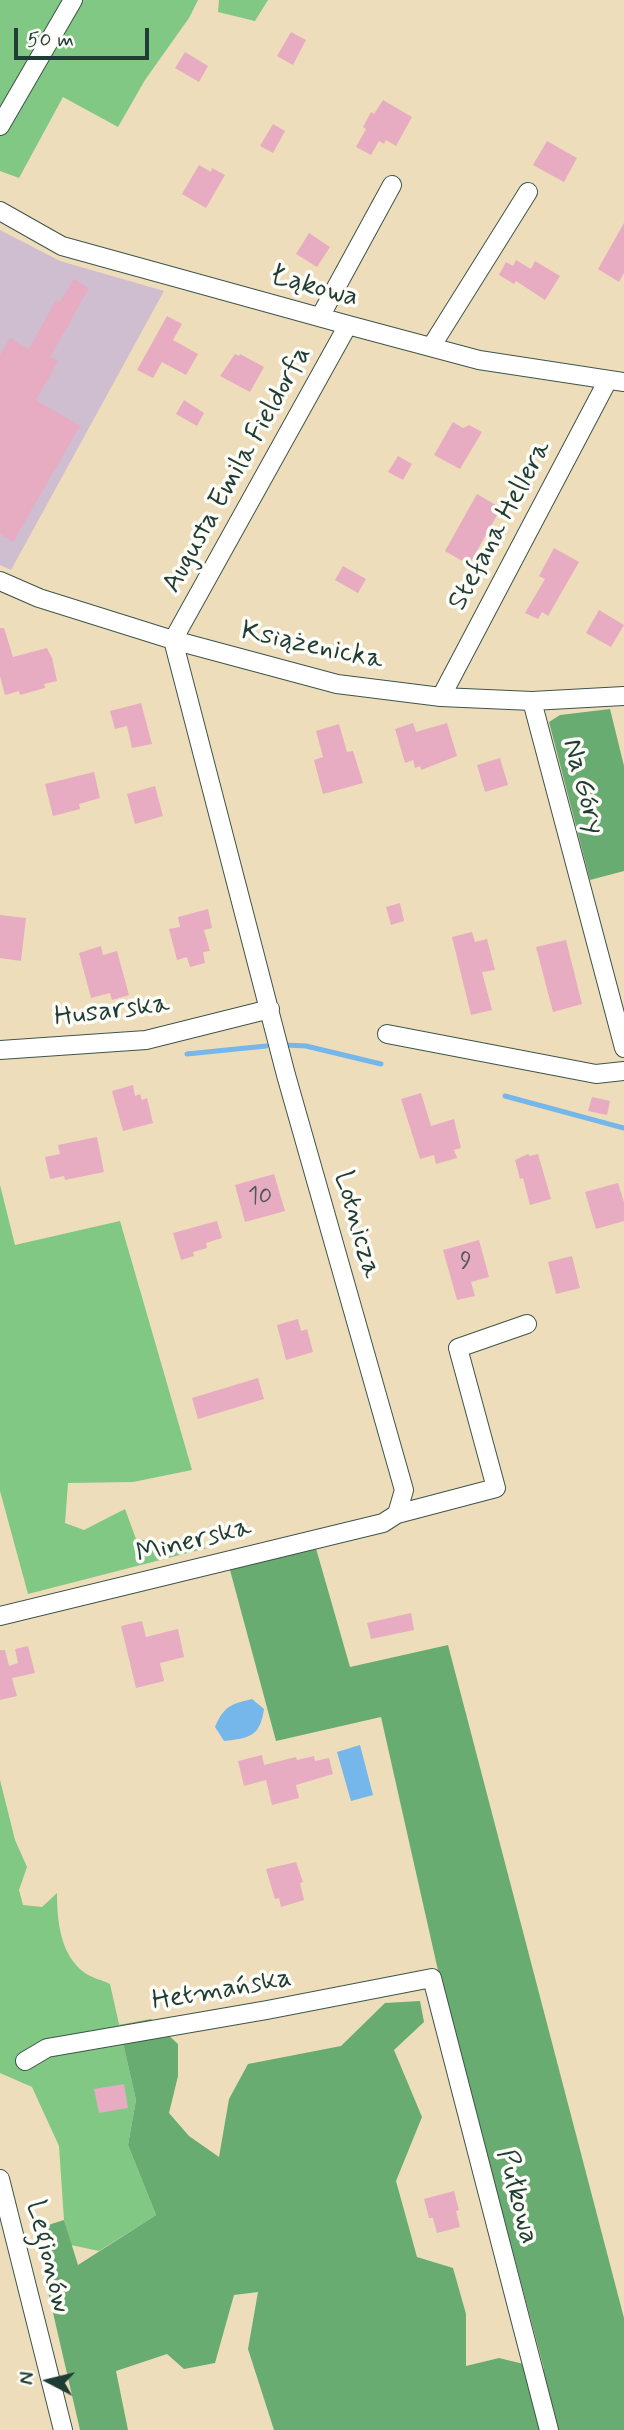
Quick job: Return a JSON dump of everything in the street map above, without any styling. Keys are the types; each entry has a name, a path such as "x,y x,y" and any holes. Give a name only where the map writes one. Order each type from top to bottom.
{"street":[{"path":"0,126 73,0"},
{"path":"320,317 392,185"},
{"path":"431,347 528,192"},
{"name":"Łąkowa","path":"0,211 62,246 479,360 616,381"},
{"name":"Augusta Emila Fieldorfa","path":"173,640 348,324"},
{"name":"Stefana Hellera","path":"441,697 616,381"},
{"name":"Książenicka","path":"0,580 39,598 173,640 337,684 441,697 532,701 624,696"},
{"name":"Lotnicza","path":"173,640 286,1075 404,1490 397,1514"},
{"name":"Na Góry","path":"532,701 624,1048"},
{"name":"Husarska","path":"0,1050 146,1040 270,1009"},
{"path":"387,1034 596,1074 624,1071"},
{"path":"397,1514 496,1488 458,1348 527,1324"},
{"name":"Minerska","path":"0,1616 383,1523 397,1514"},
{"name":"Hetmańska","path":"25,2061 47,2048 432,1978"},
{"name":"Pułkowa","path":"432,1978 549,2430"},
{"name":"Legionów","path":"0,2179 63,2430"}],"shaded area":[{"path":"0,230 60,261 164,291 11,570 0,565"}],"green space":[{"path":"0,0 198,0 189,18 145,80 118,127 63,97 19,178 0,171"},
{"path":"219,0 268,0 255,21 218,12"},
{"path":"610,709 624,766 624,871 590,880 549,722 560,715"},
{"path":"0,1185 15,1245 120,1221 192,1470 133,1482 68,1483 65,1523 84,1530 125,1509 136,1539 207,1548 28,1594 0,1491"},
{"path":"315,1545 350,1667 448,1645 624,2318 624,2430 274,2430 248,2349 258,2292 234,2295 215,2363 184,2369 167,2354 116,2371 128,2430 80,2430 45,2278 45,2226 64,2220 78,2265 156,2215 128,2145 136,2100 119,2025 151,2019 178,2044 178,2076 169,2113 189,2136 219,2157 229,2099 248,2064 341,2046 385,2003 420,2001 424,2022 394,2050 422,2117 396,2181 417,2257 453,2268 466,2314 466,2366 499,2358 544,2369 437,1966 381,1717 276,1741 230,1570"},
{"path":"0,1780 15,1840 27,1867 19,1890 23,1905 42,1907 57,1893 59,1925 70,1957 85,1973 110,1984 136,2100 128,2145 156,2215 99,2251 71,2245 64,2220 59,2146 32,2087 0,2073"}],"water":[{"path":"252,1699 264,1709 256,1731 247,1737 224,1741 215,1727 222,1714 233,1705"},
{"path":"360,1745 373,1795 351,1801 337,1752"}],"building":[{"path":"291,32 306,40 293,65 277,56"},
{"path":"185,52 208,66 199,82 175,68"},
{"path":"383,100 412,117 396,146 386,140 384,144 379,141 371,155 356,147 366,129 363,127 371,112 374,114"},
{"path":"273,124 285,131 273,153 260,146"},
{"path":"547,141 577,158 564,182 533,165"},
{"path":"199,165 211,172 212,168 225,175 206,208 182,194"},
{"path":"624,223 624,273 619,282 598,269"},
{"path":"309,233 330,247 317,267 296,254"},
{"path":"516,260 531,269 535,261 560,276 545,300 516,281 514,284 499,275 506,262 513,266"},
{"path":"74,279 89,288 50,357 58,361 36,400 80,426 13,542 0,534 0,355 10,338 29,349 56,300 60,302"},
{"path":"167,316 182,324 173,340 198,354 186,375 162,362 153,378 137,370"},
{"path":"235,354 264,367 250,392 220,376"},
{"path":"184,400 204,413 197,426 176,414"},
{"path":"453,422 463,428 469,425 482,432 460,469 434,455"},
{"path":"398,456 412,464 403,480 388,472"},
{"path":"477,494 501,508 469,565 445,551"},
{"path":"554,548 579,562 548,616 542,612 538,619 525,613 545,579 539,576"},
{"path":"343,566 366,579 358,593 335,580"},
{"path":"599,610 624,625 611,647 586,633"},
{"path":"0,628 4,628 13,657 47,648 57,681 44,684 45,688 20,695 19,691 5,695 0,676"},
{"path":"141,703 152,744 132,748 127,726 115,729 110,711"},
{"path":"413,723 416,732 447,723 457,756 421,770 420,766 415,768 413,760 405,763 395,729"},
{"path":"339,724 347,752 353,751 363,783 323,794 314,760 323,757 316,731"},
{"path":"500,758 508,785 485,792 477,765"},
{"path":"94,772 100,798 79,804 80,809 53,816 45,784"},
{"path":"155,786 163,816 135,824 127,794"},
{"path":"400,903 404,921 391,925 386,907"},
{"path":"208,909 212,928 204,930 210,951 203,952 205,963 190,967 187,957 177,960 169,929 180,927 178,917"},
{"path":"0,915 26,918 21,961 0,958"},
{"path":"472,932 475,942 487,939 495,970 482,972 492,1010 471,1015 452,937"},
{"path":"566,940 582,1004 553,1012 536,947"},
{"path":"101,946 103,955 117,951 129,995 112,1000 110,993 91,998 79,953"},
{"path":"133,1085 135,1096 140,1094 142,1100 147,1098 153,1123 123,1131 112,1091"},
{"path":"421,1093 431,1126 454,1119 461,1148 454,1150 457,1158 436,1164 434,1155 420,1159 401,1099"},
{"path":"592,1097 610,1101 607,1115 588,1111"},
{"path":"97,1137 104,1172 65,1180 64,1176 50,1179 45,1157 60,1154 58,1145"},
{"path":"528,1154 538,1154 551,1199 530,1205 515,1160"},
{"path":"274,1174 285,1211 245,1222 235,1185"},
{"path":"618,1183 624,1202 624,1221 596,1229 585,1192"},
{"path":"217,1221 222,1238 206,1243 207,1248 193,1252 194,1256 181,1260 173,1233"},
{"path":"479,1240 489,1277 471,1282 475,1296 457,1300 443,1250"},
{"path":"572,1256 580,1288 556,1294 548,1262"},
{"path":"298,1319 301,1331 307,1329 313,1352 286,1360 277,1325"},
{"path":"258,1378 264,1399 198,1419 192,1398"},
{"path":"411,1613 414,1630 371,1639 367,1623"},
{"path":"142,1621 146,1637 178,1629 184,1657 160,1663 164,1681 136,1688 121,1626"},
{"path":"28,1646 35,1673 12,1678 17,1696 0,1700 0,1650 5,1650 9,1666 18,1663 15,1649"},
{"path":"262,1755 264,1765 296,1757 297,1760 314,1756 315,1761 329,1758 333,1774 296,1785 299,1798 272,1805 266,1780 244,1786 238,1761"},
{"path":"296,1862 303,1882 300,1883 304,1900 281,1907 279,1898 275,1899 266,1869"},
{"path":"124,2084 128,2108 99,2113 94,2089"},
{"path":"454,2191 460,2227 437,2233 433,2218 429,2218 424,2199"}],"waterway":[{"path":"285,1045 306,1046 381,1064"},
{"path":"187,1054 266,1046"},
{"path":"505,1096 624,1128"}]}
